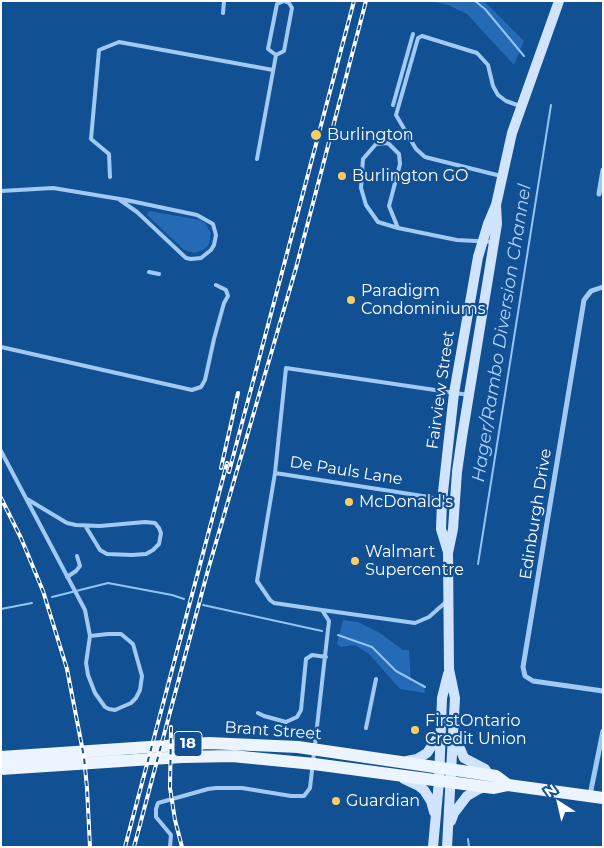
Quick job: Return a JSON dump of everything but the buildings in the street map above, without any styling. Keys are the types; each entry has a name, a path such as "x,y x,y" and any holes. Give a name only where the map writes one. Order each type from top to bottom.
{"main road":[{"name":"Fairview Street","path":"448,553 441,529 442,501 454,393 478,257 496,205 520,106 559,1"},
{"name":"Fairview Street","path":"433,847 436,820 454,731 455,698 449,669 448,553 453,529 458,472 469,395 497,224 496,205"},
{"name":"Fairview Street","path":"447,847 449,824 441,733 442,698 449,669"},
{"path":"449,824 454,813 467,796 488,781 485,769 464,758 460,752 454,731"},
{"path":"436,820 431,801 424,790 398,769 425,755 435,744 441,733"},
{"name":"Brant Street","path":"1,757 209,743 315,749 398,769"},
{"name":"Brant Street","path":"1,769 204,756 255,758 398,769 488,781 496,776 508,785 596,797"}],"street":[{"path":"599,194 603,170"},
{"name":"Edinburgh Drive","path":"603,287 591,291 584,300 523,667 525,676 533,681 603,691"},
{"path":"596,797 603,731"}],"lane":[{"path":"223,13 224,1"},
{"path":"284,1 289,2 292,8 284,51 276,55 268,49 277,4 284,1"},
{"path":"393,105 413,34"},
{"path":"502,176 425,157 416,149 396,115 418,38 422,36 477,53 488,65 493,86 498,95 506,101 520,106"},
{"path":"110,177 109,154 91,139 99,50 119,42 273,70"},
{"path":"257,159 276,55"},
{"path":"398,228 389,206 400,164 398,154 388,143 376,144 363,159 361,188 366,205 378,222 398,228 457,240 494,242"},
{"path":"1,191 53,188 152,205 203,217 213,224 215,230 214,245 201,258 186,258 137,212 120,200"},
{"path":"149,272 159,274"},
{"path":"1,347 192,390 200,387 205,380 214,339 228,296 226,290 216,285"},
{"path":"275,473 286,368 469,395"},
{"path":"1,451 84,610 90,636 86,663 88,675 99,700 105,707 115,710 131,703 140,690 142,676 133,644 121,634 90,636"},
{"name":"De Pauls Lane","path":"442,501 429,497 275,473 257,581 274,603 416,623 429,617 448,600"},
{"path":"27,499 68,523 86,526 155,523 161,533 158,544 146,554 107,554 100,550 86,526"},
{"path":"67,577 80,566 78,556"},
{"path":"170,847 171,835 156,817 158,803 216,788 242,788 291,796 304,796 310,788 330,621 322,610"},
{"path":"258,713 286,722 297,717 301,710 306,659 312,655 326,657"},
{"path":"366,728 376,679"}],"shaded area":[{"path":"431,1 484,1 524,41 514,65 467,14 448,5"},
{"path":"149,211 200,220 205,223 211,233 209,244 205,249 195,253 184,250 147,215"},
{"path":"343,620 358,622 380,633 403,650 409,650 411,682 424,684 425,693 400,689 368,653 355,645 341,647 337,644"}],"waterway":[{"path":"475,1 485,9 524,56"},
{"name":"Hager/Rambo Diversion Channel","path":"478,564 551,105"},
{"path":"52,597 108,583 184,599"},
{"path":"1,609 32,603"},
{"path":"203,605 322,631"},
{"path":"338,635 372,647 396,671 425,687"},
{"name":"Hager/Rambo Diversion Channel","path":"468,839 469,847"}],"railway":[{"path":"229,472 354,1"},
{"path":"134,847 208,570 296,268 366,1"},
{"path":"221,468 238,393"},
{"path":"125,847 227,463"},
{"path":"1,498 21,538 43,591 67,669 84,757 90,847"},
{"path":"171,727 170,788 182,847"}],"place":[{"name":"Burlington","path":"316,135"},
{"name":"Burlington GO","path":"342,176"},
{"name":"Paradigm Condominiums","path":"351,300"},
{"name":"McDonald's","path":"349,502"},
{"name":"Walmart Supercentre","path":"355,561"},
{"name":"FirstOntario Credit Union","path":"415,730"},
{"name":"Guardian","path":"336,801"}]}
